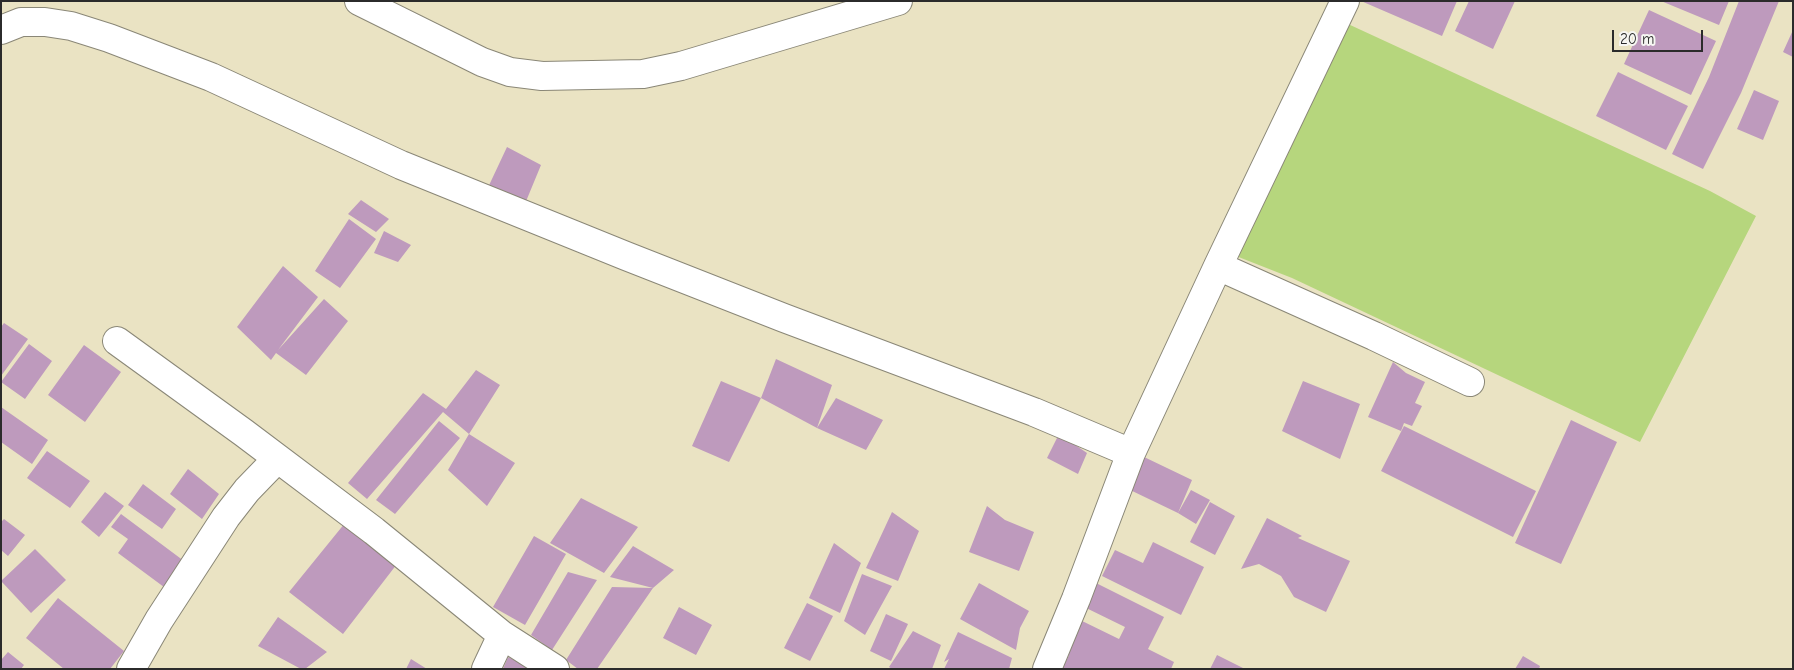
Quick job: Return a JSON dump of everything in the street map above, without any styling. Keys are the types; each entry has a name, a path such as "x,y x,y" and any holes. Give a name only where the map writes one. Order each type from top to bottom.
{"street":[{"path":"359,1 482,62 510,72 542,76 643,74 682,66 898,1"},
{"path":"1047,669 1076,599 1131,453 1345,1"},
{"path":"1,30 22,22 45,22 72,26 109,38 211,77 401,165 793,321 1034,412 1131,453"},
{"path":"1218,266 1374,336 1470,382"},
{"path":"117,342 374,531 502,635 555,669"},
{"path":"131,669 159,620 226,517 247,490 277,459"},
{"path":"486,669 502,635"}],"green space":[{"path":"1348,24 1710,191 1756,216 1640,442 1292,278 1236,256"}],"building":[{"path":"1361,1 1457,1 1442,36"},
{"path":"1469,1 1515,1 1493,49 1455,31"},
{"path":"1661,1 1729,1 1719,25"},
{"path":"1739,1 1779,1 1741,93 1703,169 1672,154 1709,77"},
{"path":"1649,10 1716,41 1691,95 1624,64"},
{"path":"1793,30 1793,57 1783,52"},
{"path":"1618,72 1688,106 1666,150 1596,116"},
{"path":"1754,90 1779,101 1763,140 1737,129"},
{"path":"507,147 541,165 522,211 484,196"},
{"path":"361,200 389,219 376,232 348,214"},
{"path":"349,219 376,239 340,288 315,271"},
{"path":"384,231 411,245 398,262 374,253"},
{"path":"283,266 318,297 278,350 324,299 348,321 306,375 276,353 271,360 237,327"},
{"path":"4,323 28,339 1,376 1,327"},
{"path":"29,344 52,361 25,399 1,382"},
{"path":"84,345 121,372 85,422 48,395"},
{"path":"776,359 832,385 817,428 761,398"},
{"path":"1393,362 1406,373 1425,382 1415,403 1422,406 1412,426 1404,423 1401,431 1368,417"},
{"path":"476,370 500,385 469,434 443,412 367,499 348,483 423,393 446,409"},
{"path":"721,381 761,398 729,462 692,446"},
{"path":"1303,381 1360,404 1340,459 1282,431"},
{"path":"836,398 883,420 866,450 817,428"},
{"path":"1,407 48,440 32,464 1,442"},
{"path":"1571,420 1617,442 1561,564 1515,543"},
{"path":"439,421 460,438 395,514 376,500"},
{"path":"1404,426 1536,491 1513,537 1381,471"},
{"path":"469,434 515,463 487,506 448,470"},
{"path":"1059,434 1087,453 1078,474 1047,458"},
{"path":"47,451 90,481 70,508 27,478"},
{"path":"1142,456 1192,480 1178,513 1126,488"},
{"path":"188,469 219,494 202,519 170,494"},
{"path":"143,484 176,509 162,529 128,505"},
{"path":"1191,490 1210,500 1196,524 1178,513"},
{"path":"105,492 124,506 99,537 81,522"},
{"path":"581,498 638,527 604,573 550,543"},
{"path":"1210,502 1235,516 1215,555 1190,542"},
{"path":"987,506 1005,520 1034,532 1019,571 969,552"},
{"path":"892,512 919,531 898,581 866,568"},
{"path":"121,514 188,564 168,590 118,553 128,539 111,527"},
{"path":"1267,518 1302,536 1298,538 1350,561 1326,612 1294,597 1281,576 1259,564 1241,569"},
{"path":"4,519 25,535 8,556 1,550 1,522"},
{"path":"345,523 397,564 343,634 289,592"},
{"path":"534,536 566,554 525,625 493,607"},
{"path":"1153,542 1204,567 1181,615 1102,576 1115,550 1143,563"},
{"path":"834,543 861,563 840,613 809,598"},
{"path":"633,546 674,570 653,588 610,577"},
{"path":"35,549 66,580 31,613 1,581"},
{"path":"568,572 597,580 552,650 531,635"},
{"path":"862,574 892,586 865,635 844,621"},
{"path":"1090,580 1164,617 1148,649 1174,662 1171,669 1062,669 1069,655 1062,651 1078,619 1119,639 1125,627 1078,604"},
{"path":"979,583 1029,611 1020,628 1016,650 960,619"},
{"path":"612,587 653,588 597,669 578,669 566,660"},
{"path":"58,598 124,651 110,669 64,669 26,638"},
{"path":"807,603 833,616 810,661 784,648"},
{"path":"679,607 712,625 696,655 663,638"},
{"path":"886,614 908,624 891,661 870,651"},
{"path":"278,617 327,652 305,669 301,669 258,646"},
{"path":"913,631 941,645 932,669 892,669 889,667"},
{"path":"958,632 1012,658 1009,669 944,669 949,659 944,662"},
{"path":"8,652 24,665 21,669 1,669 1,660"},
{"path":"1217,655 1245,669 1210,669"},
{"path":"1523,656 1540,666 1539,669 1515,669"},
{"path":"508,657 532,669 503,669"},
{"path":"411,659 427,669 406,669"}]}
